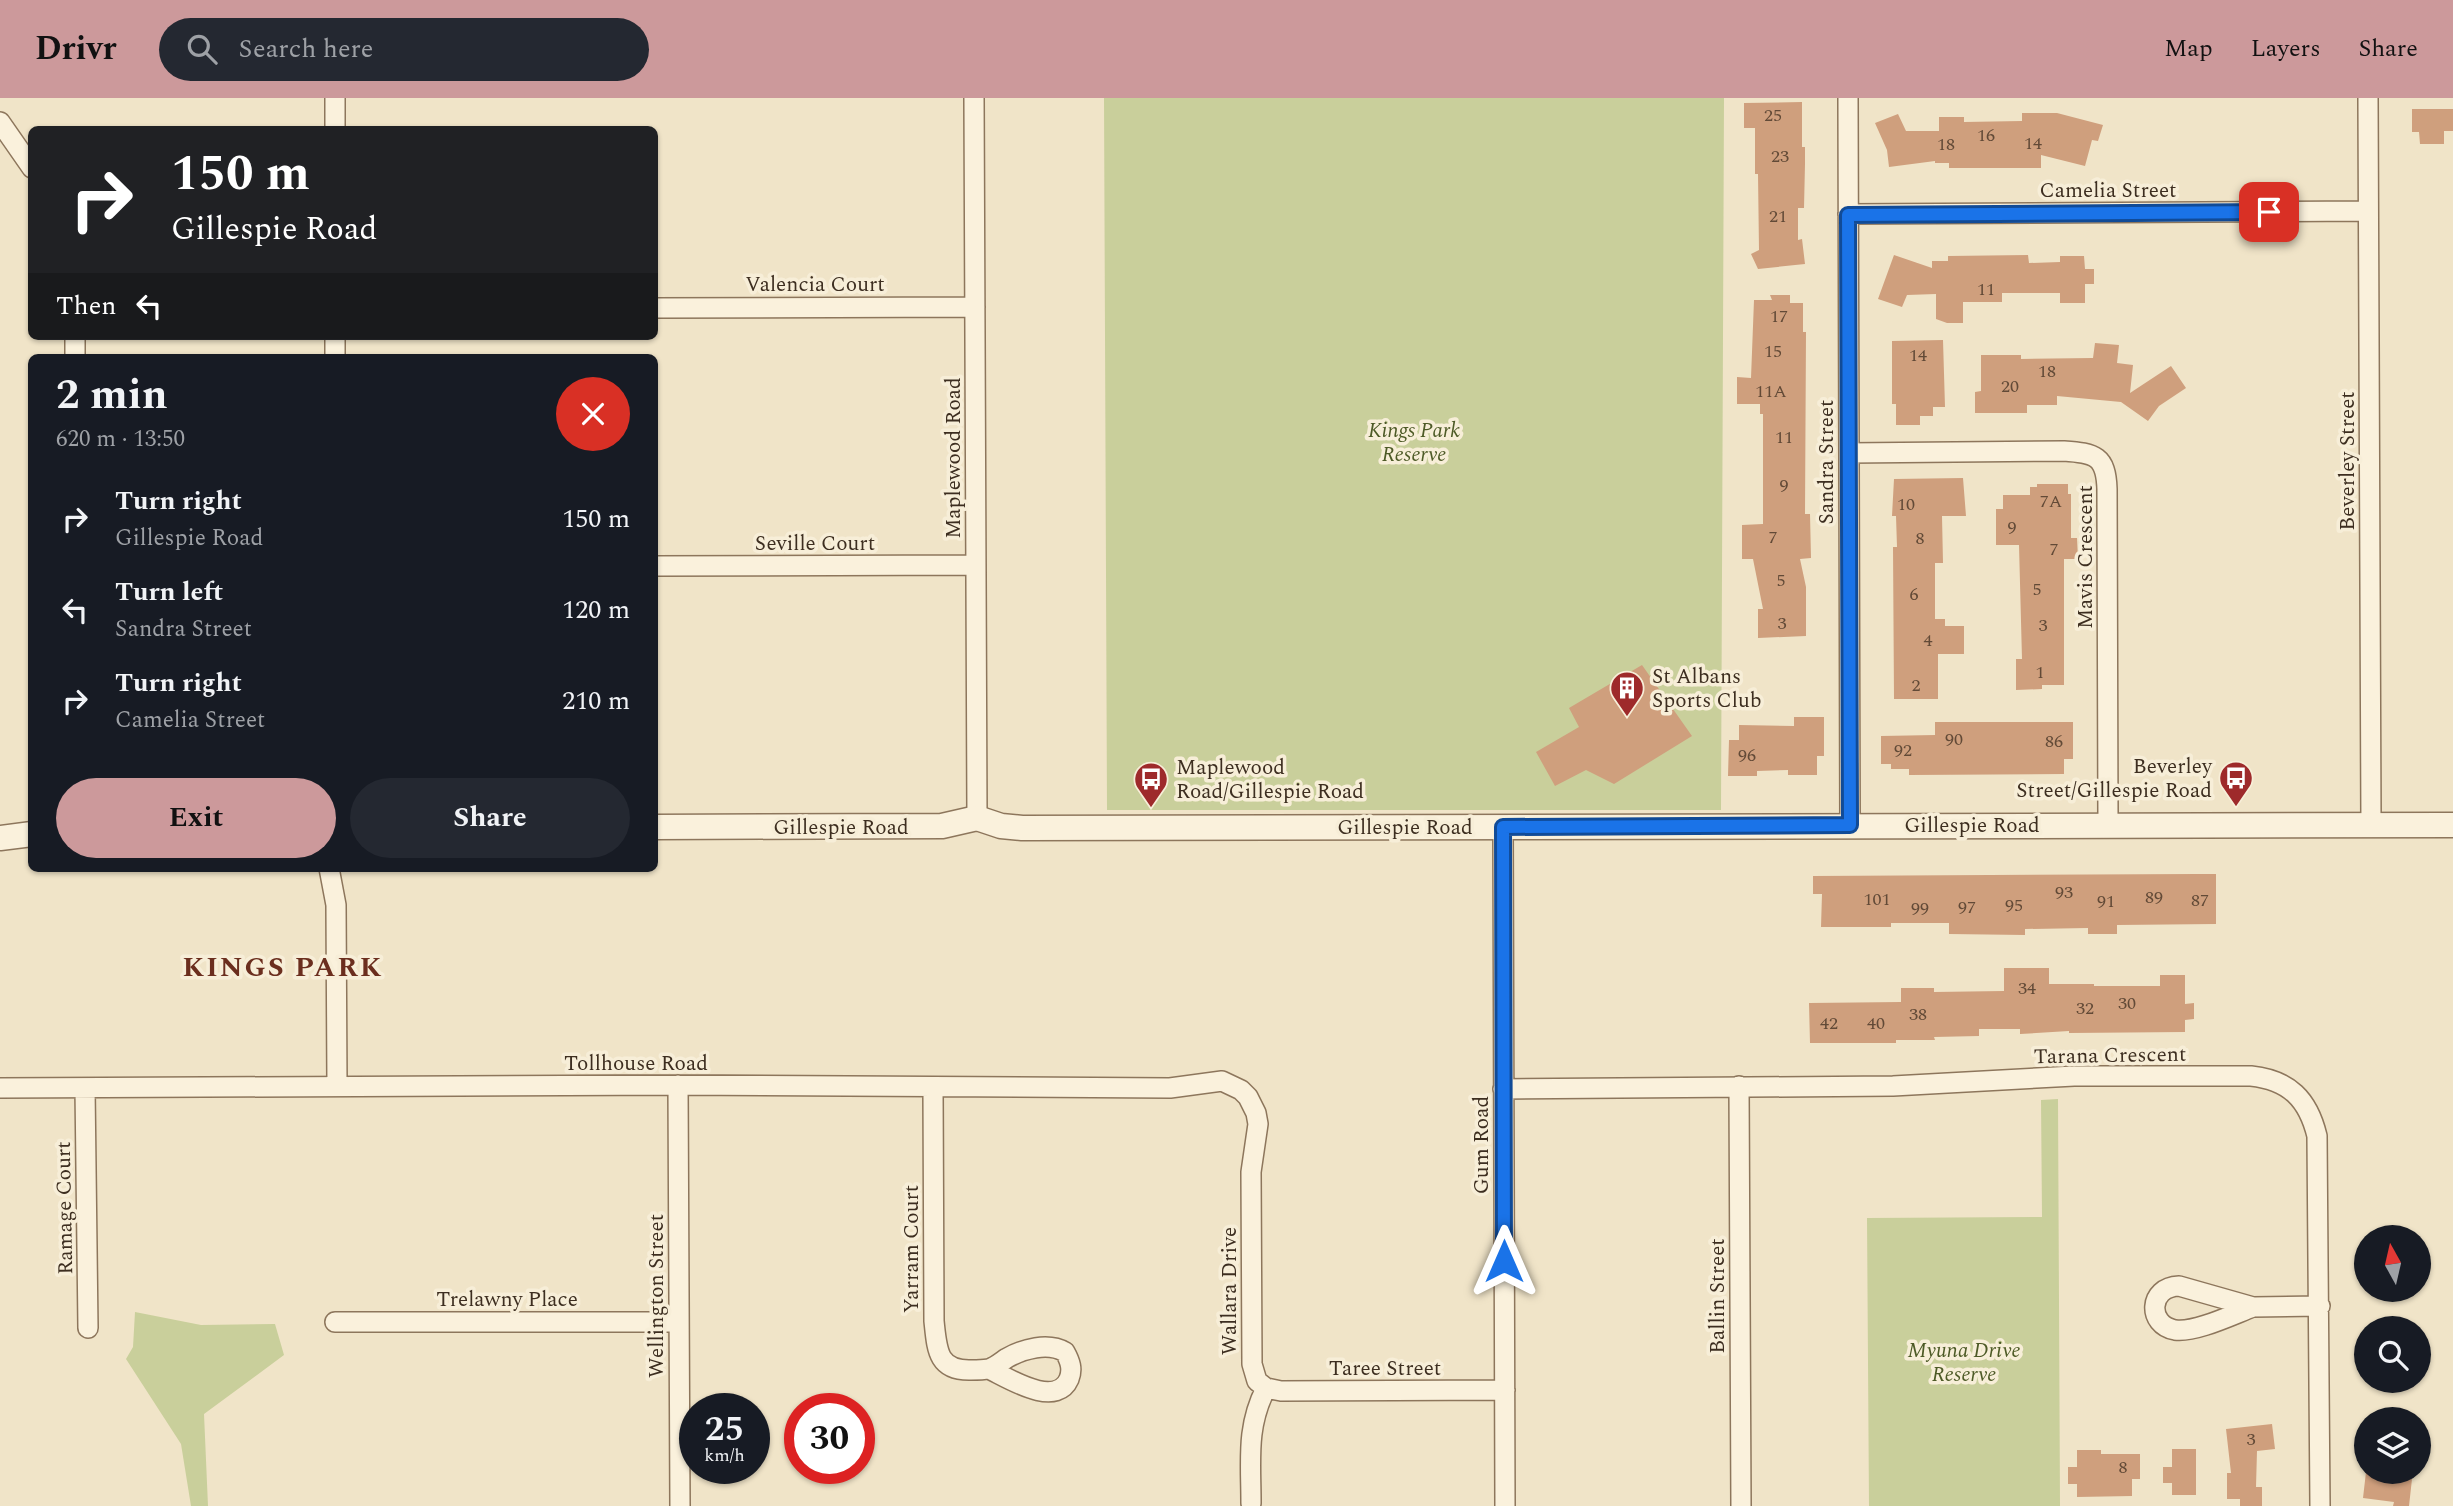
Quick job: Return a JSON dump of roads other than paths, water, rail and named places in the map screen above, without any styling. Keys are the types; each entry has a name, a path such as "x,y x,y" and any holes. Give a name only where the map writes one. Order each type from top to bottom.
{"street":[{"path":"335,98 335,126"},
{"name":"Maplewood Road","path":"974,98 977,818"},
{"name":"Sandra Street","path":"1848,98 1850,825"},
{"name":"Beverley Street","path":"2368,98 2371,824"},
{"path":"0,122 28,162"},
{"name":"Camelia Street","path":"1848,215 2368,211"},
{"name":"Valencia Court","path":"658,308 975,307"},
{"name":"Mavis Crescent","path":"1849,453 2064,451 2086,453 2101,460 2106,472 2107,489 2108,824"},
{"name":"Seville Court","path":"658,566 976,565"},
{"name":"Gillespie Road","path":"658,827 942,826 977,818 1001,826 1022,828 2453,825"},
{"name":"Gum Road","path":"1503,827 1505,1506"},
{"path":"0,838 28,834"},
{"path":"330,872 336,905 337,1086"},
{"path":"336,905 342,872"},
{"name":"Tarana Crescent","path":"1503,1088 1893,1086 2074,1076 2251,1076 2273,1080 2293,1091 2302,1100 2309,1110 2317,1136 2320,1506"},
{"name":"Tollhouse Road","path":"0,1088 678,1085 1170,1088 1223,1081 1241,1090 1256,1113"},
{"name":"Wellington Street","path":"678,1085 680,1506"},
{"name":"Ballin Street","path":"1739,1086 1741,1506"},
{"name":"Ramage Court","path":"85,1088 88,1328"},
{"name":"Yarram Court","path":"933,1088 936,1344 946,1365 953,1368 989,1369"},
{"name":"Wallara Drive","path":"1256,1113 1258,1124 1251,1172 1252,1364 1257,1381 1266,1388"},
{"path":"2253,1307 2320,1306"},
{"name":"Trelawny Place","path":"335,1322 679,1322"},
{"path":"1251,1503 1251,1430 1256,1408 1266,1388"},
{"name":"Taree Street","path":"1266,1388 1281,1391 1505,1390"}],"place":[{"name":"St Albans Sports Club","path":"1627,718"},
{"name":"Beverley Street/Gillespie Road","path":"2236,808"},
{"name":"Maplewood Road/Gillespie Road","path":"1151,809"}],"district":[{"name":"KINGS PARK","path":"283,966"}],"park label":[{"name":"Kings Park Reserve","path":"1414,442"},
{"name":"Myuna Drive Reserve","path":"1964,1362"}]}
